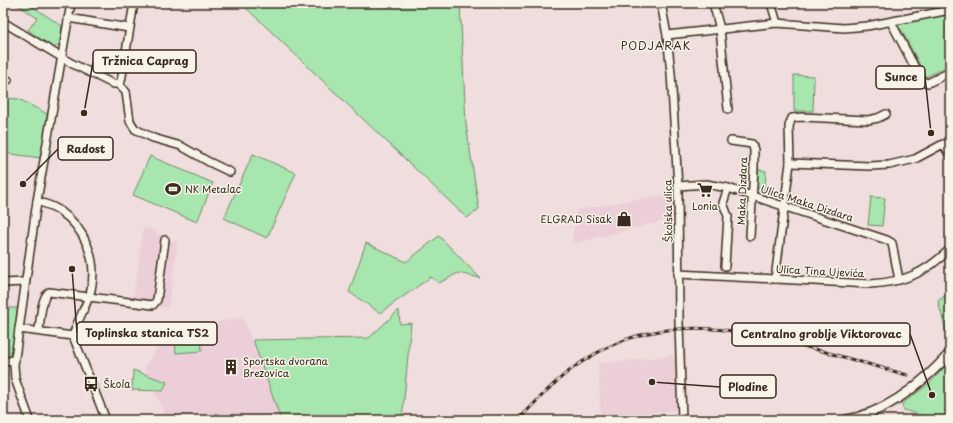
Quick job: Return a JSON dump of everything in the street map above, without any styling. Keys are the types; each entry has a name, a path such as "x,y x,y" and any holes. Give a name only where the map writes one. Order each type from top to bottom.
{"main road":[{"path":"845,420 864,415 891,402 929,374 950,353"}],"street":[{"path":"30,420 14,379 14,360 25,282 71,3"},
{"path":"118,84 122,76 134,3"},
{"name":"Školska ulica","path":"661,3 667,35 678,186 678,274 682,420"},
{"path":"713,3 720,29 728,109"},
{"path":"771,3 777,23"},
{"path":"667,35 777,23 844,28 867,26 950,10"},
{"path":"68,18 129,28"},
{"path":"3,22 81,69 113,84 118,84 126,92 130,121 135,129 153,138 181,146 203,160 230,172"},
{"path":"891,22 922,81 928,83 950,72"},
{"path":"775,279 790,163 789,126 792,118 802,117 868,120 878,118 886,114"},
{"name":"Maka Dizdara","path":"731,141 752,144 754,150 750,236"},
{"path":"790,163 889,166 915,159 943,144 950,156"},
{"name":"Ulica Maka Dizdara","path":"678,186 706,184 728,188 890,241 892,243 899,280"},
{"name":"Maka Dizdara","path":"725,266 728,216 723,203 728,188"},
{"path":"38,201 61,211 77,226 88,248 92,264 92,280 88,297 73,336 106,420"},
{"path":"39,331 45,295 48,293 153,305 157,300 165,240"},
{"name":"Ulica Tina Ujevića","path":"678,274 870,284 884,283 904,279 930,267 950,249"},
{"path":"3,283 25,282"},
{"path":"18,329 73,336"},
{"path":"3,362 14,360"}],"shaded area":[{"path":"674,193 675,218 572,244 576,210"},
{"path":"143,228 156,230 156,234 168,236 167,241 178,242 168,308 133,303"},
{"path":"242,317 284,420 167,420 145,367 167,333"},
{"path":"676,355 678,410 601,417 598,364"}],"green space":[{"path":"15,3 27,3 62,26 60,44 53,48 28,30 37,18"},
{"path":"241,3 460,3 466,124 479,209 467,218"},
{"path":"950,12 950,65 926,77 901,29 898,30 896,25"},
{"path":"794,75 814,76 813,111 794,111"},
{"path":"5,98 19,99 49,115 41,158 3,153 3,101"},
{"path":"253,154 296,173 267,238 224,218"},
{"name":"NK Metalac","path":"150,156 213,183 197,222 133,195"},
{"path":"756,169 766,171 765,190 755,187"},
{"path":"871,197 885,198 882,226 868,225"},
{"path":"439,236 480,278 458,273 439,283 431,277 380,313 349,292 366,243 406,262"},
{"path":"950,292 950,346 938,301"},
{"path":"3,308 18,308 11,359 3,360"},
{"path":"399,310 400,324 411,323 402,420 281,420 253,340 369,338"},
{"path":"201,338 202,351 176,353 175,340"},
{"path":"950,361 950,420 936,420 904,410 902,407 903,403 929,384"},
{"path":"133,370 167,382 163,391 132,390"}],"railway":[{"path":"518,420 558,380 576,366 614,344 656,331 707,328 746,333 803,346 907,375"}],"place":[{"name":"Tržnica Caprag","path":"84,113"},
{"name":"Sunce","path":"931,133"},
{"name":"Radost","path":"23,184"},
{"name":"NK Metalac","path":"173,189"},
{"name":"Lonia","path":"705,190"},
{"name":"ELGRAD Sisak","path":"624,219"},
{"name":"Toplinska stanica TS2","path":"72,269"},
{"name":"Sportska dvorana Brezovica","path":"231,367"},
{"name":"Plodine","path":"652,382"},
{"name":"Škola","path":"91,384"},
{"name":"Centralno groblje Viktorovac","path":"932,395"}],"district":[{"name":"PODJARAK","path":"656,46"}]}
